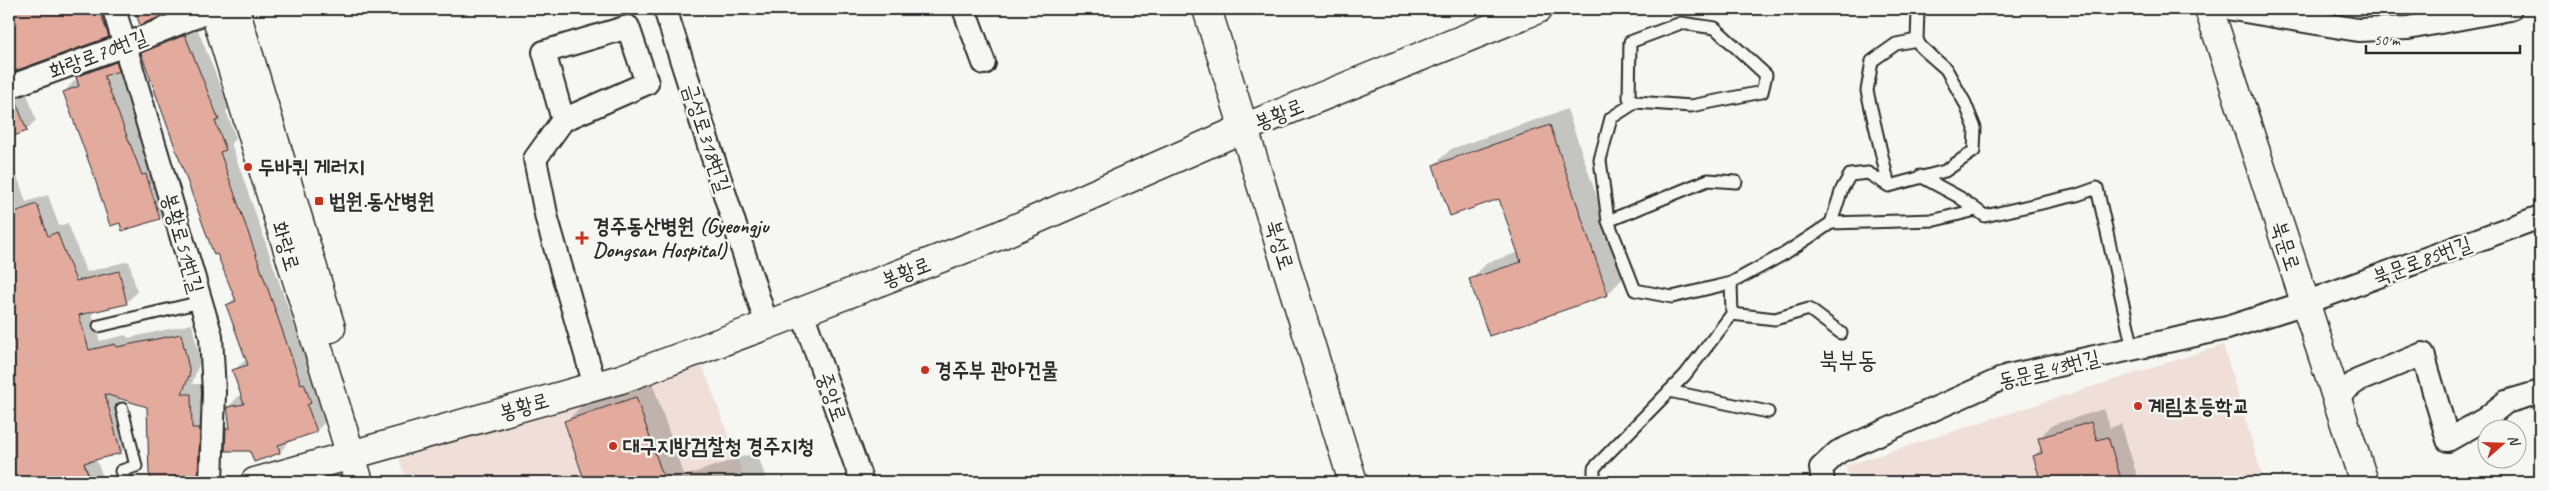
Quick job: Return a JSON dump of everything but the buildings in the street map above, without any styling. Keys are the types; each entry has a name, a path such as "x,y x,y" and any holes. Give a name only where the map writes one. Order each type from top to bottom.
{"street":[{"name":"봉황로51번길","path":"114,9 211,336 214,392 211,482"},
{"name":"화랑로70번길","path":"9,87 125,45 214,9"},
{"name":"화랑로","path":"214,9 359,453 379,482"},
{"name":"화랑로","path":"235,9 359,453 359,482"},
{"name":"금성로318번길","path":"665,9 767,325"},
{"path":"964,9 984,63"},
{"name":"북성로","path":"1206,9 1353,482"},
{"name":"봉황로","path":"255,482 595,386 767,325 998,236 1244,128 1538,9"},
{"name":"북문로","path":"2209,9 2364,482"},
{"path":"2233,9 2358,30 2408,28 2510,9"},
{"path":"563,120 544,52 628,27 647,83 563,120 535,159 547,219 595,386"},
{"name":"북문로85번길","path":"2305,303 2540,217"},
{"name":"동문로43번길","path":"1823,482 1821,468 1838,452 2008,376 2227,328 2305,303"},
{"name":"중앙로","path":"802,312 862,482"},
{"path":"2336,397 2357,381 2423,354 2448,440 2485,419 2506,402 2540,392"}],"lane":[{"path":"1831,223 1842,189 1850,175 1868,173 1889,186 1920,176 1945,171 1974,151 1975,128 1965,103 1946,69 1921,47 1917,40 1918,11 1921,9"},
{"path":"1636,102 1629,98 1630,42 1680,23 1715,28 1766,75 1762,92 1691,106 1636,102 1611,118 1600,160 1608,221 1635,290 1672,297 1731,283 1784,254 1831,223 1935,220 1976,210"},
{"path":"1889,186 1868,92 1872,61 1896,44 1917,40"},
{"path":"1920,176 1985,216 2077,196 2098,188 2132,349"},
{"path":"1608,221 1708,180 1736,182"},
{"path":"1594,482 1594,468 1685,375 1732,314 1731,283"},
{"path":"98,326 201,302"},
{"path":"1732,314 1775,320 1809,309 1841,333"},
{"path":"1669,392 1768,412"},
{"path":"122,409 136,466 121,471 126,482"}],"shaded area":[{"name":"계림초등학교","path":"2223,345 2264,482 1850,482 1845,466"},
{"path":"699,356 746,482 407,482 399,459"}],"place":[{"name":"두바퀴 게러지","path":"248,167"},
{"name":"법원.동산병원","path":"319,201"},
{"name":"경주동산병원 (Gyeongju Dongsan Hospital)","path":"582,238"},
{"name":"경주부 관아건물","path":"925,370"},
{"name":"계림초등학교","path":"2138,406"},
{"name":"대구지방검찰청 경주지청","path":"613,446"}],"district":[{"name":"북부동","path":"1848,360"}]}
